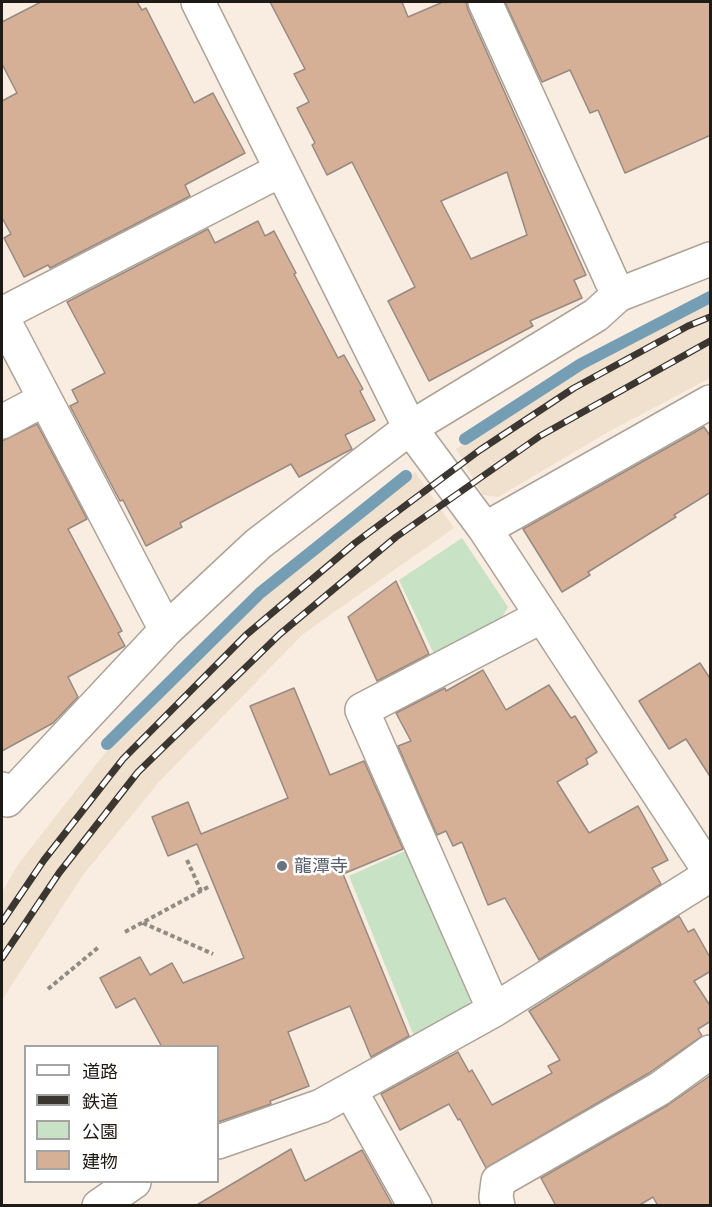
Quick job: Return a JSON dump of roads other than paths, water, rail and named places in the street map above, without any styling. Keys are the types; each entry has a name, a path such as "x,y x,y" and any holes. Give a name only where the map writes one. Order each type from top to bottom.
{"street":[{"path":"198,2 410,428 485,530 711,873 494,1010 321,1106 219,1142"},
{"path":"485,2 618,295"},
{"path":"166,630 2,315 281,170"},
{"path":"2,789 7,800 166,630 258,544 410,428 596,315 618,295 711,259"},
{"path":"2,422 45,399"},
{"path":"485,530 711,402"},
{"path":"494,1010 362,710 543,616"},
{"path":"492,1203 498,1181 659,1089 711,1052"},
{"path":"350,1090 415,1206"},
{"path":"99,1206 133,1183"}],"waterway":[{"path":"465,439 581,364 710,297"},
{"path":"107,744 260,593 406,476"}],"railway":[{"path":"2,922 44,860 123,759 246,635 355,543 480,450 574,388 688,326 710,317"},
{"path":"2,958 59,873 138,772 280,634 396,537 540,436 710,341"}],"place":[{"name":"龍潭寺","path":"282,866"}]}
